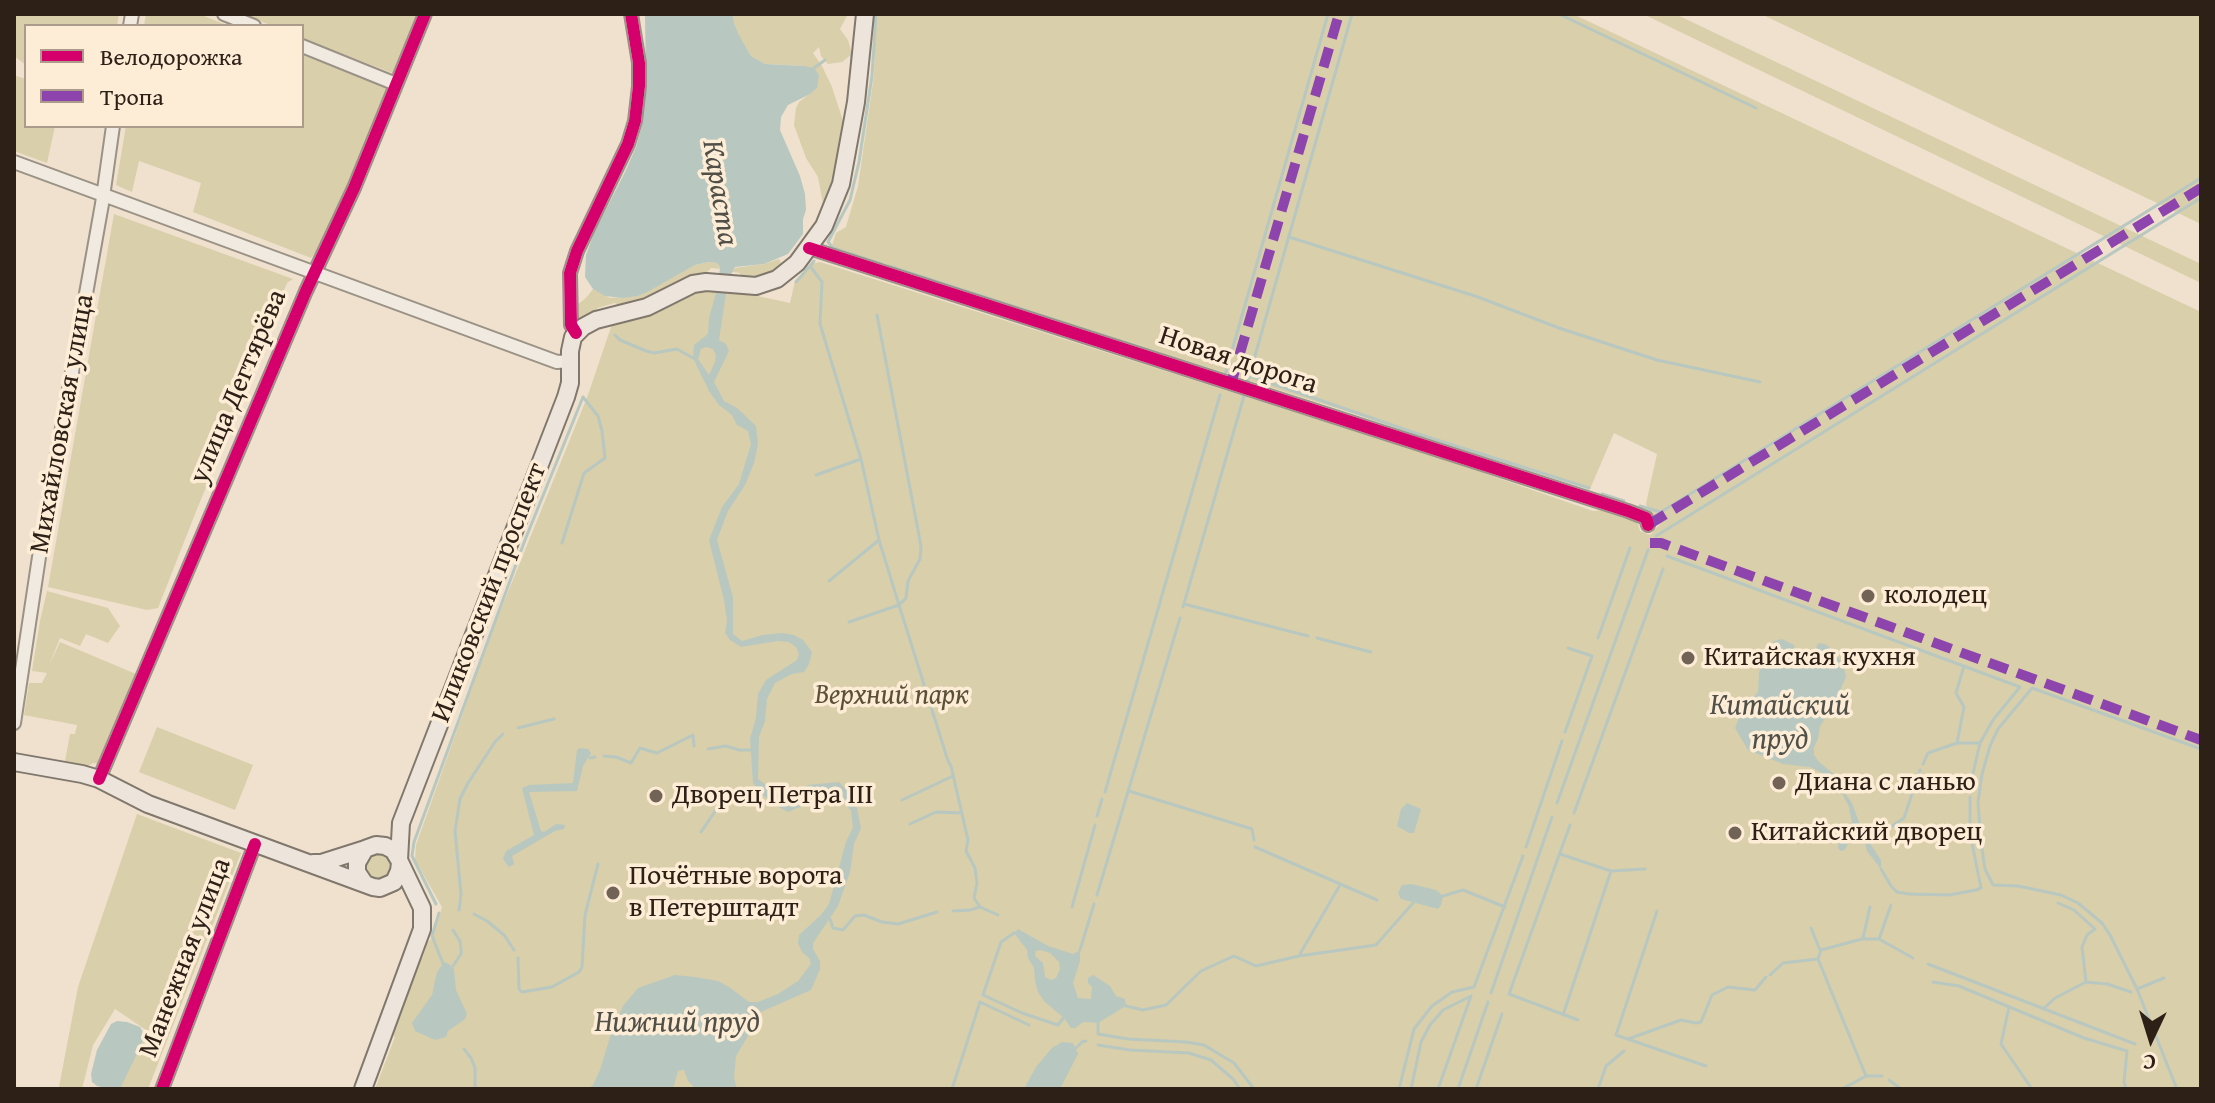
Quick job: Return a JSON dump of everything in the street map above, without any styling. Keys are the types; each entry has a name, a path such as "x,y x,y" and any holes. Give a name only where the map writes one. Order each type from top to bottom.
{"main road":[{"path":"576,333 596,320 647,307 693,284 756,286 777,279 797,263 831,213 841,184 856,102 865,14"},
{"name":"Иликовский проспект","path":"363,1089 422,929 422,908 400,861 401,823 566,397 570,383 571,342 576,333"},
{"path":"14,762 99,779 148,804 255,844 369,886 380,888 394,882 400,861 393,850 376,845 321,863 304,862"},
{"path":"369,886 357,872 357,863 366,849 390,838 401,823"}],"street":[{"path":"224,14 249,24"},
{"name":"улица Дегтярёва","path":"99,779 314,273 354,188 425,14"},
{"path":"576,333 571,325 570,273 589,224 624,153 635,121 639,63 631,14"},
{"path":"304,47 396,84"},
{"name":"Михайловская улица","path":"14,723 39,557 113,128"},
{"path":"14,162 557,362 570,361"},
{"name":"Новая дорога","path":"809,248 1628,511 1646,518 1648,525"},
{"name":"Манежная улица","path":"162,1089 255,844"}],"green space":[{"path":"14,14 119,14 117,24 24,24 24,64 14,56"},
{"path":"146,14 199,14 224,24 144,24"},
{"path":"242,14 421,14 395,74 304,39 304,24 268,24"},
{"path":"733,14 848,14 840,29 848,40 852,54 842,62 828,64 821,56 819,47 813,53 832,87 844,124 835,184 825,214 818,177 806,158 794,125 799,102 817,88 805,66 765,64 751,56 739,36"},
{"name":"Верхний парк","path":"876,14 1573,14 2201,312 2201,1089 375,1089 395,1037 392,1035 416,965 433,937 442,907 415,860 416,845 493,629 588,395 612,324 655,313 703,290 739,292 790,303 795,281 811,264 820,262 1443,459 1593,511 1603,510 1631,518 1640,531 1650,535 1661,523 1646,504 1657,454 1614,433 1590,489 830,252 836,233 846,227 858,186 874,75"},
{"path":"1643,14 1675,14 2201,264 2201,283"},
{"path":"1761,14 2201,14 2201,224"},
{"path":"304,56 389,89 320,247 311,258 193,212 201,183 139,161 132,192 116,185 126,128 304,128"},
{"path":"14,78 24,78 24,128 55,128 47,163 14,151"},
{"path":"114,214 293,279 287,283 247,380 251,382 158,608 147,610 48,587"},
{"path":"779,259 783,267 757,281 741,279 740,273 732,272 735,268"},
{"path":"717,263 720,269 711,268 651,298 622,307 615,303 597,308 596,314 577,327 573,308 593,289 610,298 638,296 695,265"},
{"path":"47,591 108,608 120,626 108,643 86,634 80,646 60,638 49,666 60,642 136,674 98,764 88,766 65,761 70,734 75,734 77,725 24,715 29,683 42,683 47,673 32,671"},
{"path":"157,727 253,765 235,810 139,772"},
{"path":"137,814 241,853 148,1089 118,1089 146,1030 115,1009 93,1045 82,1089 65,1089 59,1087 78,987"},
{"path":"379,850 390,856 394,867 383,882 366,878 363,860"}],"water":[{"path":"645,14 733,14 739,35 751,56 765,64 814,68 819,75 817,88 788,105 781,117 780,130 805,194 803,234 788,254 764,264 735,267 728,280 719,340 726,344 729,351 714,382 724,401 737,408 756,426 758,444 745,485 728,511 717,540 733,597 733,634 742,641 762,635 794,635 803,640 812,652 804,672 775,683 767,699 765,721 759,737 758,779 788,803 795,801 808,785 839,782 857,808 861,828 838,906 813,943 820,969 811,990 754,1015 748,1036 736,1056 734,1078 737,1089 696,1089 681,1070 673,1089 587,1089 593,1085 600,1070 623,1006 638,988 675,975 695,977 718,981 749,1002 758,1002 798,981 811,964 798,943 799,935 829,904 853,827 851,811 836,792 816,793 805,805 788,812 770,802 753,783 750,739 758,694 766,680 797,660 799,654 789,642 741,647 725,633 724,600 709,540 722,507 739,484 751,444 748,431 737,425 732,415 719,405 709,391 693,358 694,345 708,334 720,268 717,263 709,262 695,265 649,291 623,298 605,296 593,289 585,277 586,255 594,233 636,147 642,125 646,81","holes":["701,349 713,349 715,362 709,375 698,359"]},
{"name":"Китайский пруд","path":"1782,639 1794,645 1800,664 1809,665 1812,662 1820,643 1827,645 1838,656 1844,668 1846,677 1832,709 1820,726 1814,747 1814,755 1835,775 1835,779 1810,767 1783,764 1748,750 1735,728 1743,708 1758,692 1759,672 1767,650 1774,641"},
{"path":"588,749 591,753 583,766 577,791 529,792 541,831 556,824 565,825 564,829 512,856 514,864 509,867 503,859 506,851 534,835 522,788 573,783 577,750"},
{"path":"1844,792 1852,803 1863,833 1881,860 1881,869 1858,835 1850,839 1845,850 1838,848 1852,823"},
{"path":"1407,803 1421,809 1414,833 1397,826 1401,809"},
{"path":"1402,885 1436,890 1443,896 1438,909 1401,899 1398,893"},
{"path":"1018,929 1048,946 1073,954 1080,950 1073,983 1078,998 1091,999 1092,987 1088,978 1093,975 1110,986 1116,996 1125,999 1126,1006 1098,1023 1083,1022 1071,1028 1038,992 1027,950 1014,933","holes":["1040,950 1050,953 1059,962 1060,969 1056,978 1051,980 1045,977 1043,963 1035,956 1036,951"]},
{"path":"444,962 454,969 456,990 467,1014 448,1031 446,1037 435,1040 415,1031 412,1023 432,995 437,972"},
{"path":"117,1021 140,1027 144,1034 120,1089 111,1089 97,1086 92,1082 91,1074 97,1050 111,1024"},
{"path":"1062,1042 1073,1043 1078,1054 1060,1089 1024,1089 1036,1067 1052,1048"}],"waterway":[{"path":"876,14 872,76 859,162 850,200 828,242 833,248 882,264"},
{"path":"889,266 1225,375 1328,14"},
{"path":"1247,384 1352,14"},
{"path":"1559,14 1756,108"},
{"path":"851,73 852,54"},
{"path":"814,68 825,60"},
{"path":"1640,506 1661,512 2201,178"},
{"path":"1656,536 2201,198"},
{"path":"1289,237 1478,297 1657,360 1760,382"},
{"path":"814,261 810,266 822,282 820,324 861,459 879,540"},
{"path":"796,282 809,267"},
{"path":"877,315 921,546 920,559 908,581 906,598 899,605 951,766 968,840 966,851 975,868 977,883 974,898 980,907"},
{"path":"615,335 646,351 654,353 677,349 693,358"},
{"path":"1250,376 1589,488"},
{"path":"1105,792 1220,395"},
{"path":"1183,607 1244,396"},
{"path":"436,904 412,856 414,842 525,540 583,397 598,416 605,458 584,473 562,543"},
{"path":"816,475 861,459"},
{"path":"1602,494 1624,501"},
{"path":"829,581 879,540 899,605 849,622"},
{"path":"1598,638 1630,548"},
{"path":"1557,803 1648,550"},
{"path":"1667,556 2020,687 1993,720 1980,743 1969,791"},
{"path":"1574,813 1663,569"},
{"path":"1184,604 1308,636"},
{"path":"1097,895 1180,618"},
{"path":"1317,638 1371,652"},
{"path":"1565,732 1592,656 1568,648"},
{"path":"1957,743 1964,707 1956,693 1964,666"},
{"path":"2177,1089 2137,989 2102,923 2078,903 2061,895 2018,886 1993,885 1985,869 1978,802 1982,774 1998,729 2032,688 2201,749"},
{"path":"518,728 554,719"},
{"path":"459,910 461,894 455,831 460,799 503,734"},
{"path":"604,756 631,763 640,748 657,753 693,735 694,746"},
{"path":"1526,847 1562,741"},
{"path":"1923,764 1928,753 1957,743 1979,743"},
{"path":"708,749 726,746 751,750"},
{"path":"590,758 595,757"},
{"path":"1870,841 1904,818 1920,770"},
{"path":"902,800 953,776"},
{"path":"1129,791 1252,829 1254,840"},
{"path":"726,801 741,795 763,795"},
{"path":"1881,869 1897,892 1949,895 1981,888 1970,833 1970,797"},
{"path":"1097,816 1102,799"},
{"path":"701,832 718,807"},
{"path":"910,824 936,812 962,813"},
{"path":"1491,993 1552,817"},
{"path":"1072,907 1095,825"},
{"path":"1570,825 1509,994 1578,1020"},
{"path":"1255,847 1377,900"},
{"path":"1560,854 1611,871 1645,869"},
{"path":"1399,1089 1414,1029 1432,1006 1452,992 1474,987 1523,856"},
{"path":"518,958 519,989 522,992 552,987 579,972 582,967 585,915 598,864"},
{"path":"1563,1015 1611,871"},
{"path":"1300,954 1340,885"},
{"path":"1443,896 1463,890 1505,907"},
{"path":"1126,1006 1143,1010 1166,1005 1201,971 1234,956 1256,966 1299,956 1376,945 1413,903"},
{"path":"2043,1009 2055,998 2086,982 2082,947 2087,935 2095,929 2074,910 2058,903"},
{"path":"1080,950 1094,904"},
{"path":"1879,939 1891,905"},
{"path":"953,911 980,907 998,915"},
{"path":"1863,938 1870,907"},
{"path":"1657,911 1616,1035 1706,1066"},
{"path":"830,919 833,928 843,930 855,916 864,915 898,924 937,912"},
{"path":"439,913 432,936 444,966"},
{"path":"474,914 504,935 514,950"},
{"path":"1811,928 1820,950"},
{"path":"453,930 461,949 453,966"},
{"path":"1014,933 1001,942 983,995 1058,1025 1064,1017"},
{"path":"1842,1089 1866,1076 1818,959 1821,950 1862,939 1879,939 1913,958"},
{"path":"1770,975 1783,963 1818,959"},
{"path":"1928,964 2135,1044"},
{"path":"1628,1039 1681,1020 1701,1022 1712,995 1728,987 1755,990 1766,977"},
{"path":"2137,989 2164,978"},
{"path":"1933,982 1959,986 2084,1038 2127,1051 2126,1089"},
{"path":"2086,982 2107,984 2131,992"},
{"path":"1411,1089 1421,1042 1430,1025 1443,1010 1471,996"},
{"path":"1438,1089 1471,996"},
{"path":"952,1089 980,1002 1029,1025"},
{"path":"1458,1089 1488,1002"},
{"path":"2009,1007 2001,1044 2032,1089"},
{"path":"1476,1089 1502,1014"},
{"path":"1098,1023 1098,1034 1204,1045 1234,1063 1254,1089"},
{"path":"1076,1048 1086,1041"},
{"path":"1098,1045 1189,1053 1211,1060 1240,1089"},
{"path":"464,1049 475,1068 475,1089"},
{"path":"1598,1089 1606,1066 1624,1051"},
{"path":"1866,1076 1882,1076"},
{"path":"1889,1080 1901,1089"}],"marked path":[{"path":"1231,384 1339,14"},
{"path":"1648,525 2201,188"},
{"path":"1650,543 1661,543 2201,740"}],"cycle path":[{"path":"99,779 306,291 354,188 425,14"},
{"path":"576,333 571,325 570,273 577,251 628,144 635,121 639,63 631,14"},
{"path":"809,248 1628,511 1646,518 1648,525"},
{"path":"162,1089 255,844"}],"place":[{"name":"колодец","path":"1868,596"},
{"name":"Китайская кухня","path":"1688,658"},
{"name":"Диана с ланью","path":"1779,783"},
{"name":"Дворец Петра III","path":"656,796"},
{"name":"Китайский дворец","path":"1735,833"},
{"name":"Почётные ворота в Петерштадт","path":"613,893"}],"water label":[{"name":"Караста","path":"719,193"},
{"name":"Нижний пруд","path":"677,1023"}]}
